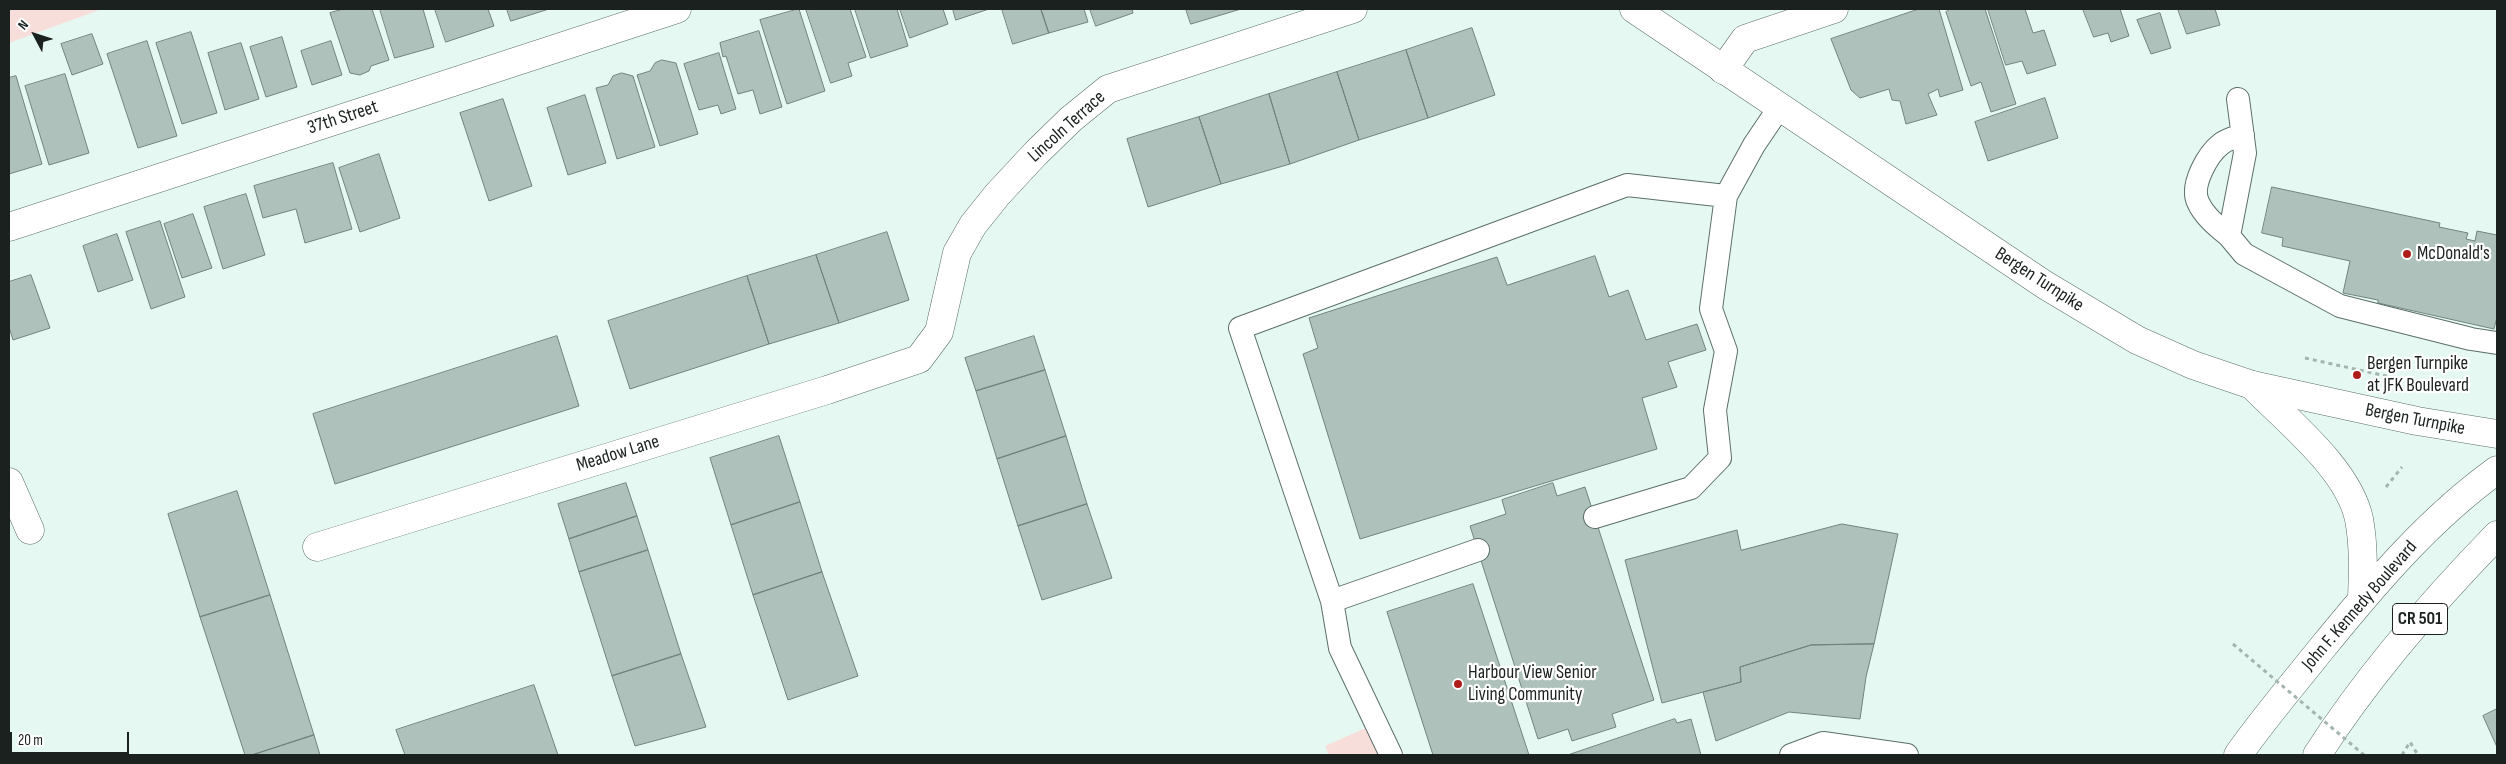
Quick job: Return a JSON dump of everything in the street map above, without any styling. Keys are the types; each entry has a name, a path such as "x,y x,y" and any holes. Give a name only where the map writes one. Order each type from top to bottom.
{"street":[{"name":"37th Street","path":"9,227 677,9"},
{"name":"Lincoln Terrace","path":"918,359 939,332 957,252 974,225 997,195 1036,153 1108,89 1353,9"},
{"name":"Bergen Turnpike","path":"1634,9 1779,108 2098,318 2164,353 2252,386 2417,421 2497,434"},
{"path":"1723,70 1746,39 1834,9"},
{"name":"Meadow Lane","path":"316,547 827,390 918,359"},
{"path":"2252,386 2324,458 2347,486 2360,527 2364,555 2362,599"},
{"name":"John F. Kennedy Boulevard","path":"2238,755 2259,726 2362,599 2400,556 2465,494 2497,470"},
{"path":"9,482 30,530"},
{"name":"CR 501","path":"2317,755 2348,706 2444,590 2497,536"},
{"path":"2250,755 2259,726"}],"lane":[{"path":"2229,236 2245,153 2238,99"},
{"path":"1595,517 1691,488 1720,458 1715,410 1726,351 1711,309 1726,196 1754,145 1779,108"},
{"path":"2243,135 2222,144 2202,168 2196,191 2198,202 2211,220 2229,236 2244,254 2340,306 2471,339 2497,343"},
{"path":"1391,755 1340,648 1332,601 1240,328 1627,186 1726,196"},
{"path":"1332,601 1478,550"},
{"path":"1791,755 1823,743 1907,755"}],"path":[{"path":"2305,358 2426,385"},
{"path":"2380,495 2402,467"},
{"path":"2233,644 2364,755"},
{"path":"2402,755 2410,742 2418,755"}],"shaded area":[{"path":"9,9 102,9 9,43"},
{"path":"1368,727 1381,755 1329,755 1325,746"}],"building":[{"path":"344,9 372,9 389,60 371,66 369,71 360,75 350,73 330,13"},
{"path":"380,9 423,9 434,47 395,58"},
{"path":"435,9 488,9 494,26 446,42"},
{"path":"507,9 549,9 511,21"},
{"path":"799,9 825,91 787,104 760,20"},
{"path":"806,9 850,9 866,57 848,63 852,76 831,83"},
{"path":"855,9 897,9 908,46 871,58"},
{"path":"900,9 943,9 948,24 910,38"},
{"path":"953,9 989,9 956,20"},
{"path":"1002,9 1041,9 1049,33 1013,44"},
{"path":"1041,9 1084,9 1088,22 1049,33"},
{"path":"1090,9 1132,9 1133,13 1096,26"},
{"path":"1186,9 1241,9 1191,24"},
{"path":"1919,9 1939,9 1963,90 1940,97 1938,89 1928,94 1937,115 1906,124 1900,101 1892,100 1889,89 1860,98 1851,90 1831,39"},
{"path":"1951,9 1985,9 2016,104 1991,112 1981,82 1971,86 1946,12"},
{"path":"1988,9 2025,9 2033,33 2044,30 2056,65 2027,74 2022,61 2006,65"},
{"path":"2083,9 2120,9 2129,36 2111,42 2108,33 2094,37"},
{"path":"2178,9 2215,9 2220,25 2187,34"},
{"path":"2160,13 2171,48 2151,54 2137,20"},
{"path":"1472,28 1495,95 1428,118 1406,50"},
{"path":"759,31 782,107 760,114 753,90 738,94 726,56 723,57 720,43"},
{"path":"191,32 217,113 182,124 156,43"},
{"path":"92,34 103,64 72,75 61,44"},
{"path":"282,37 297,87 266,97 250,47"},
{"path":"147,41 177,136 138,148 107,54"},
{"path":"331,41 342,75 312,85 301,51"},
{"path":"241,43 259,99 225,110 208,53"},
{"path":"1406,50 1428,118 1359,140 1337,72"},
{"path":"719,53 736,109 721,114 718,105 699,110 684,64"},
{"path":"662,60 676,63 698,134 660,146 637,75 650,71 655,63"},
{"path":"1337,72 1359,140 1290,164 1269,94"},
{"path":"622,73 633,76 655,147 617,159 596,88 608,85 613,76"},
{"path":"65,74 89,153 49,165 25,86"},
{"path":"16,76 42,164 9,174 9,78"},
{"path":"1269,94 1290,164 1221,184 1199,117"},
{"path":"585,95 606,163 568,175 547,108"},
{"path":"2045,98 2058,138 1988,161 1975,122"},
{"path":"503,99 532,186 489,201 460,113"},
{"path":"1199,117 1221,184 1148,207 1127,139"},
{"path":"379,154 400,218 360,232 339,168"},
{"path":"333,163 352,229 305,243 296,209 263,218 254,186"},
{"name":"McDonald's","path":"2272,187 2440,223 2439,227 2468,233 2466,239 2475,241 2477,231 2497,235 2497,317 2494,329 2378,303 2378,300 2343,293 2350,261 2282,246 2283,238 2262,233"},
{"path":"246,194 265,255 223,269 204,207"},
{"path":"193,214 212,268 182,278 164,224"},
{"path":"160,221 185,297 151,309 126,232"},
{"path":"887,232 909,300 839,323 816,255"},
{"path":"117,234 133,280 98,292 83,246"},
{"path":"816,255 839,323 769,344 747,276"},
{"path":"1595,256 1609,297 1628,290 1646,340 1697,324 1706,350 1668,362 1677,387 1642,398 1657,449 1360,539 1303,354 1318,348 1309,318 1497,257 1507,285"},
{"path":"31,275 50,328 13,340 9,327 9,282"},
{"path":"747,276 769,344 630,389 608,321"},
{"path":"557,336 579,406 335,484 313,414"},
{"path":"1034,336 1045,370 976,391 965,358"},
{"path":"1045,370 1066,436 997,459 976,391"},
{"path":"779,436 800,502 731,525 710,458"},
{"path":"1066,436 1087,504 1018,526 997,459"},
{"path":"626,483 637,516 569,539 558,504"},
{"path":"1553,483 1557,496 1585,487 1654,700 1612,714 1616,727 1572,741 1568,729 1538,739 1470,526 1506,514 1502,500"},
{"path":"237,491 270,595 200,617 168,514"},
{"path":"800,502 822,572 753,595 731,525"},
{"path":"1087,504 1112,578 1042,600 1018,526"},
{"path":"637,516 648,550 579,572 569,539"},
{"path":"1842,524 1898,534 1874,644 1811,645 1740,667 1741,682 1662,703 1625,560 1737,530 1741,550"},
{"path":"648,550 681,654 612,676 579,572"},
{"path":"822,572 858,676 788,700 753,595"},
{"name":"Harbour View Senior Living Community","path":"1473,584 1529,755 1433,755 1387,612"},
{"path":"270,595 314,735 252,755 245,755 200,617"},
{"path":"1874,644 1866,677 1860,719 1789,712 1716,741 1703,692 1741,682 1740,667 1811,645"},
{"path":"681,654 706,727 635,746 612,676"},
{"path":"534,685 558,755 405,755 396,730"},
{"path":"2497,709 2497,747 2483,716"},
{"name":"Harbour View Senior Living Community","path":"1675,719 1677,723 1691,719 1701,755 1568,755"},
{"path":"314,735 320,755 252,755"}],"place":[{"name":"McDonald's","path":"2407,254"},
{"name":"Bergen Turnpike at JFK Boulevard","path":"2357,375"},
{"name":"Harbour View Senior Living Community","path":"1458,684"}]}
